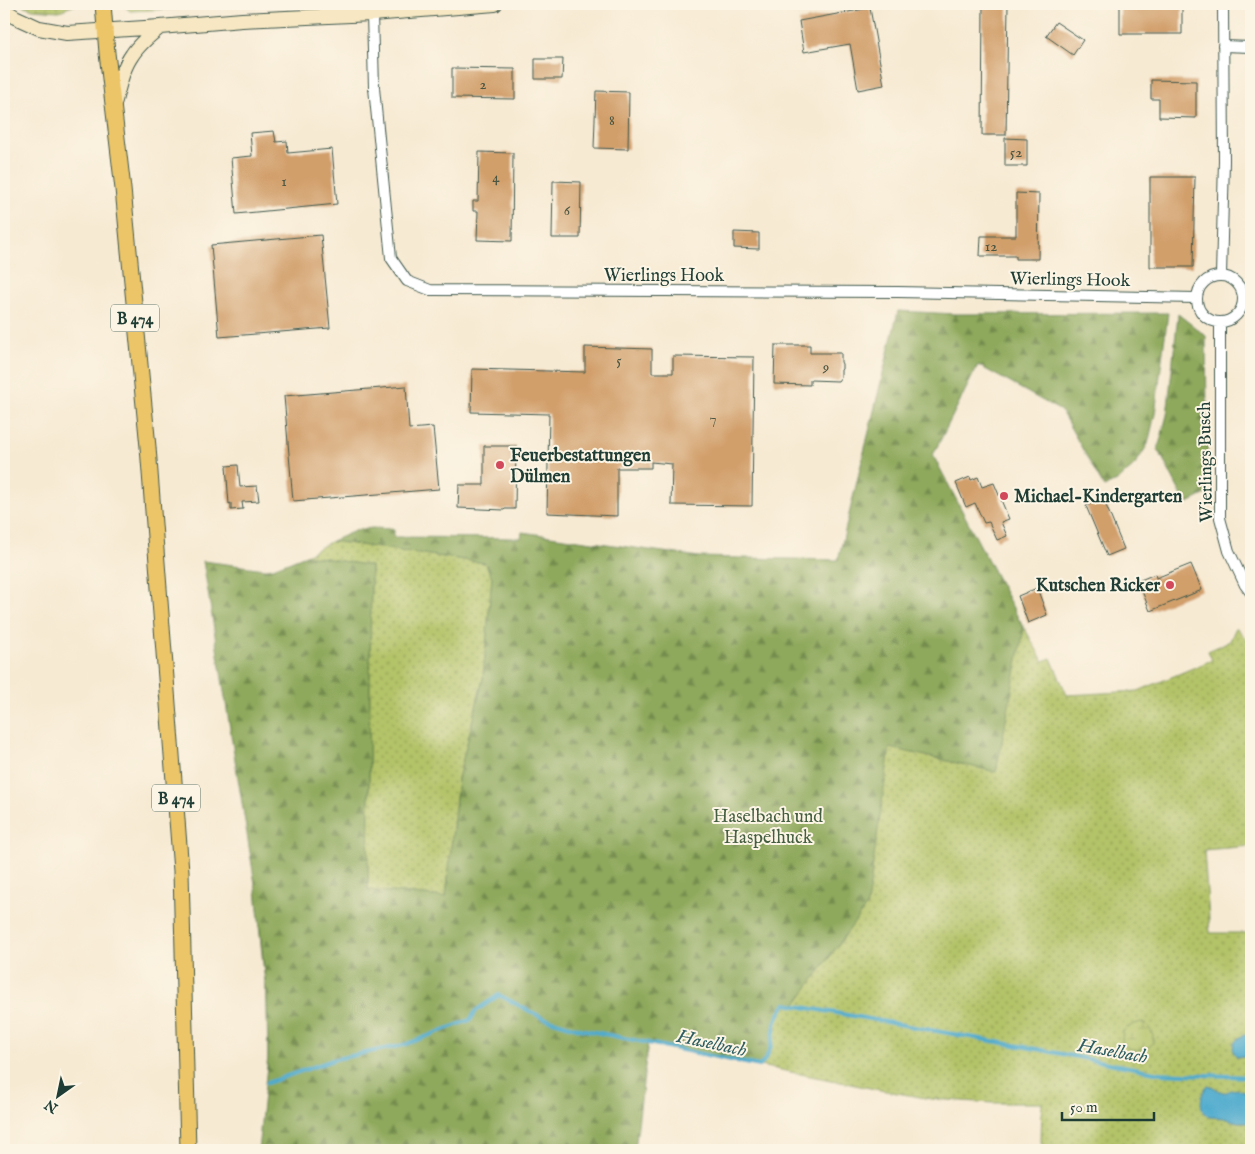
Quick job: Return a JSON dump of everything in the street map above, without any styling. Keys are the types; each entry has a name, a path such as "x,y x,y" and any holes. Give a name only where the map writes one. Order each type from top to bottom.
{"main road":[{"name":"B 474","path":"103,4 147,437 181,871 188,1150"}],"street":[{"path":"4,10 39,28 67,33 242,20 372,14 494,4"},
{"path":"1221,276 1224,161 1223,4"},
{"name":"Wierlings Hook","path":"372,14 374,88 391,258 406,281 430,290 888,292 1196,298"},
{"path":"113,108 120,82 132,55 160,27"},
{"path":"1223,46 1251,47"},
{"path":"1221,276 1229,278 1236,283 1247,299 1234,318 1220,322 1213,321 1202,314 1198,308 1196,298 1204,282 1212,277 1221,276"},
{"name":"Wierlings Busch","path":"1220,322 1220,518 1229,551 1251,594"}],"green space":[{"path":"19,4 78,4 59,11 33,9"},
{"path":"122,4 248,4 248,5 130,11"},
{"path":"898,311 955,314 1168,313 1155,414 1148,444 1135,465 1117,481 1104,487 1061,411 978,365 933,455 1024,629 996,772 890,748 867,905 796,1004 786,1003 780,1011 776,1021 771,1048 760,1066 648,1042 635,1150 258,1150 268,1056 267,998 256,890 203,561 265,569 273,568 306,555 371,566 368,890 446,897 458,779 483,679 492,577 485,563 332,541 357,530 372,528 394,529 394,537 521,538 522,532 699,557 838,560"},
{"path":"1178,314 1206,336 1208,493 1186,504 1158,449 1167,415"},
{"path":"332,541 486,563 492,577 483,679 458,779 446,897 368,890 371,566 306,555"},
{"name":"Haselbach und Haspelhuck","path":"1020,620 1043,661 1051,658 1067,695 1138,691 1212,660 1208,651 1230,641 1236,627 1251,644 1251,846 1204,850 1210,933 1251,933 1251,1150 1044,1150 1041,1142 1042,1103 993,1103 931,1099 760,1067 580,1030 268,1070 267,1003 259,926 322,930 439,946"},
{"path":"1141,1022 1152,1033 1152,1045 1142,1050 1126,1047 1122,1042 1123,1031"}],"water":[{"path":"1245,1035 1251,1035 1251,1055 1237,1057 1233,1051 1234,1045 1238,1039"},
{"path":"1208,1085 1223,1092 1234,1089 1251,1095 1251,1122 1238,1122 1209,1117 1203,1111 1201,1104 1203,1093"}],"building":[{"path":"983,4 1008,4 1006,135 982,135"},
{"path":"1120,4 1182,4 1182,34 1120,34"},
{"path":"870,8 884,85 858,90 850,44 804,52 799,21"},
{"path":"1056,22 1083,40 1073,55 1046,36"},
{"path":"535,59 563,59 562,79 535,79"},
{"path":"452,68 515,69 515,99 452,98"},
{"path":"1151,80 1196,81 1196,118 1159,117 1159,99 1151,99"},
{"path":"596,91 629,92 628,149 594,148"},
{"path":"274,131 276,142 287,141 288,153 332,149 337,204 236,214 231,158 252,156 250,133"},
{"path":"1005,138 1027,139 1027,166 1005,166"},
{"path":"479,152 513,153 512,241 477,240 478,211 473,211 473,201 478,201"},
{"path":"1150,177 1195,177 1193,267 1150,267"},
{"path":"553,181 581,182 580,238 552,238"},
{"path":"1016,193 1039,194 1038,259 1016,259 1016,256 980,256 981,236 1016,236"},
{"path":"734,232 759,233 759,249 734,248"},
{"path":"321,235 330,328 219,337 211,245"},
{"path":"775,345 810,345 810,353 841,353 841,377 838,381 810,380 810,385 774,384"},
{"path":"585,347 652,349 652,373 673,373 673,356 754,357 752,506 671,505 672,464 651,462 651,468 617,468 617,516 547,513 549,414 471,412 472,369 585,372"},
{"path":"406,386 409,429 433,427 439,489 293,501 284,396"},
{"name":"Feuerbestattungen Dülmen","path":"484,446 516,446 515,509 458,508 459,485 484,485"},
{"path":"238,465 240,487 257,486 259,501 242,502 243,509 231,510 226,466"},
{"path":"970,477 971,480 978,477 982,487 994,483 1009,519 1001,522 1007,536 997,540 989,522 984,523 975,503 966,507 956,483"},
{"path":"1103,498 1124,549 1107,556 1086,506"},
{"name":"Kutschen Ricker","path":"1191,564 1202,590 1150,611 1138,581 1155,574 1156,578"},
{"path":"1037,588 1047,615 1028,623 1018,596"}],"waterway":[{"name":"Haselbach","path":"267,1083 336,1059 404,1045 470,1020 477,1010 499,995 543,1018 580,1029 760,1066 770,1050 776,1021 786,1004 1160,1073 1251,1077"}],"place":[{"name":"Feuerbestattungen Dülmen","path":"500,465"},
{"name":"Michael-Kindergarten","path":"1004,496"},
{"name":"Kutschen Ricker","path":"1170,585"}]}
